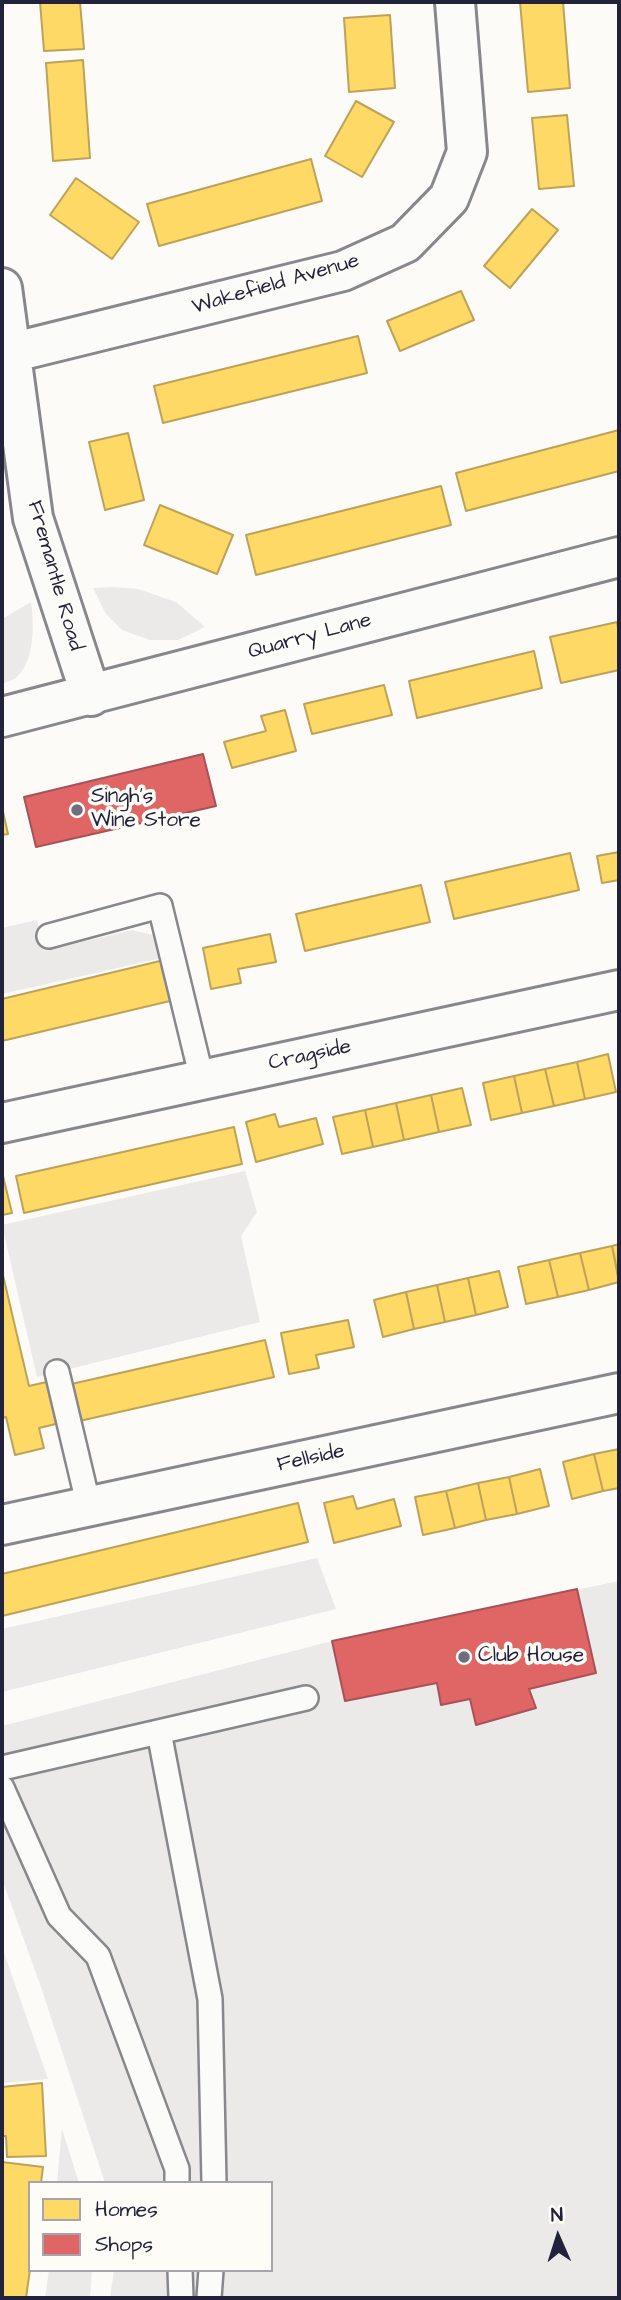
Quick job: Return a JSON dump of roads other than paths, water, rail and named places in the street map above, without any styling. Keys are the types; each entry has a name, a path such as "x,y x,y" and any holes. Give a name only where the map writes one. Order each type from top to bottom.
{"street":[{"name":"Wakefield Avenue","path":"6,354 343,271 405,243 449,198 467,152 455,2"},
{"name":"Fremantle Road","path":"2,288 6,354 33,518 91,696"},
{"name":"Quarry Lane","path":"2,717 619,557"},
{"name":"Cragside","path":"2,1123 619,990"},
{"name":"Fellside","path":"2,1525 619,1393"}],"lane":[{"path":"49,936 160,906 202,1079"},
{"path":"57,1372 89,1507"},
{"path":"2,1768 306,1698"},
{"path":"159,1732 210,1999 214,2181"},
{"path":"2,1788 59,1916 98,1956 177,2169 177,2181"},
{"path":"180,2272 181,2298"},
{"path":"209,2298 211,2272"}],"place":[{"name":"Singh's Wine Store","path":"77,810"},
{"name":"Club House","path":"464,1657"}]}
